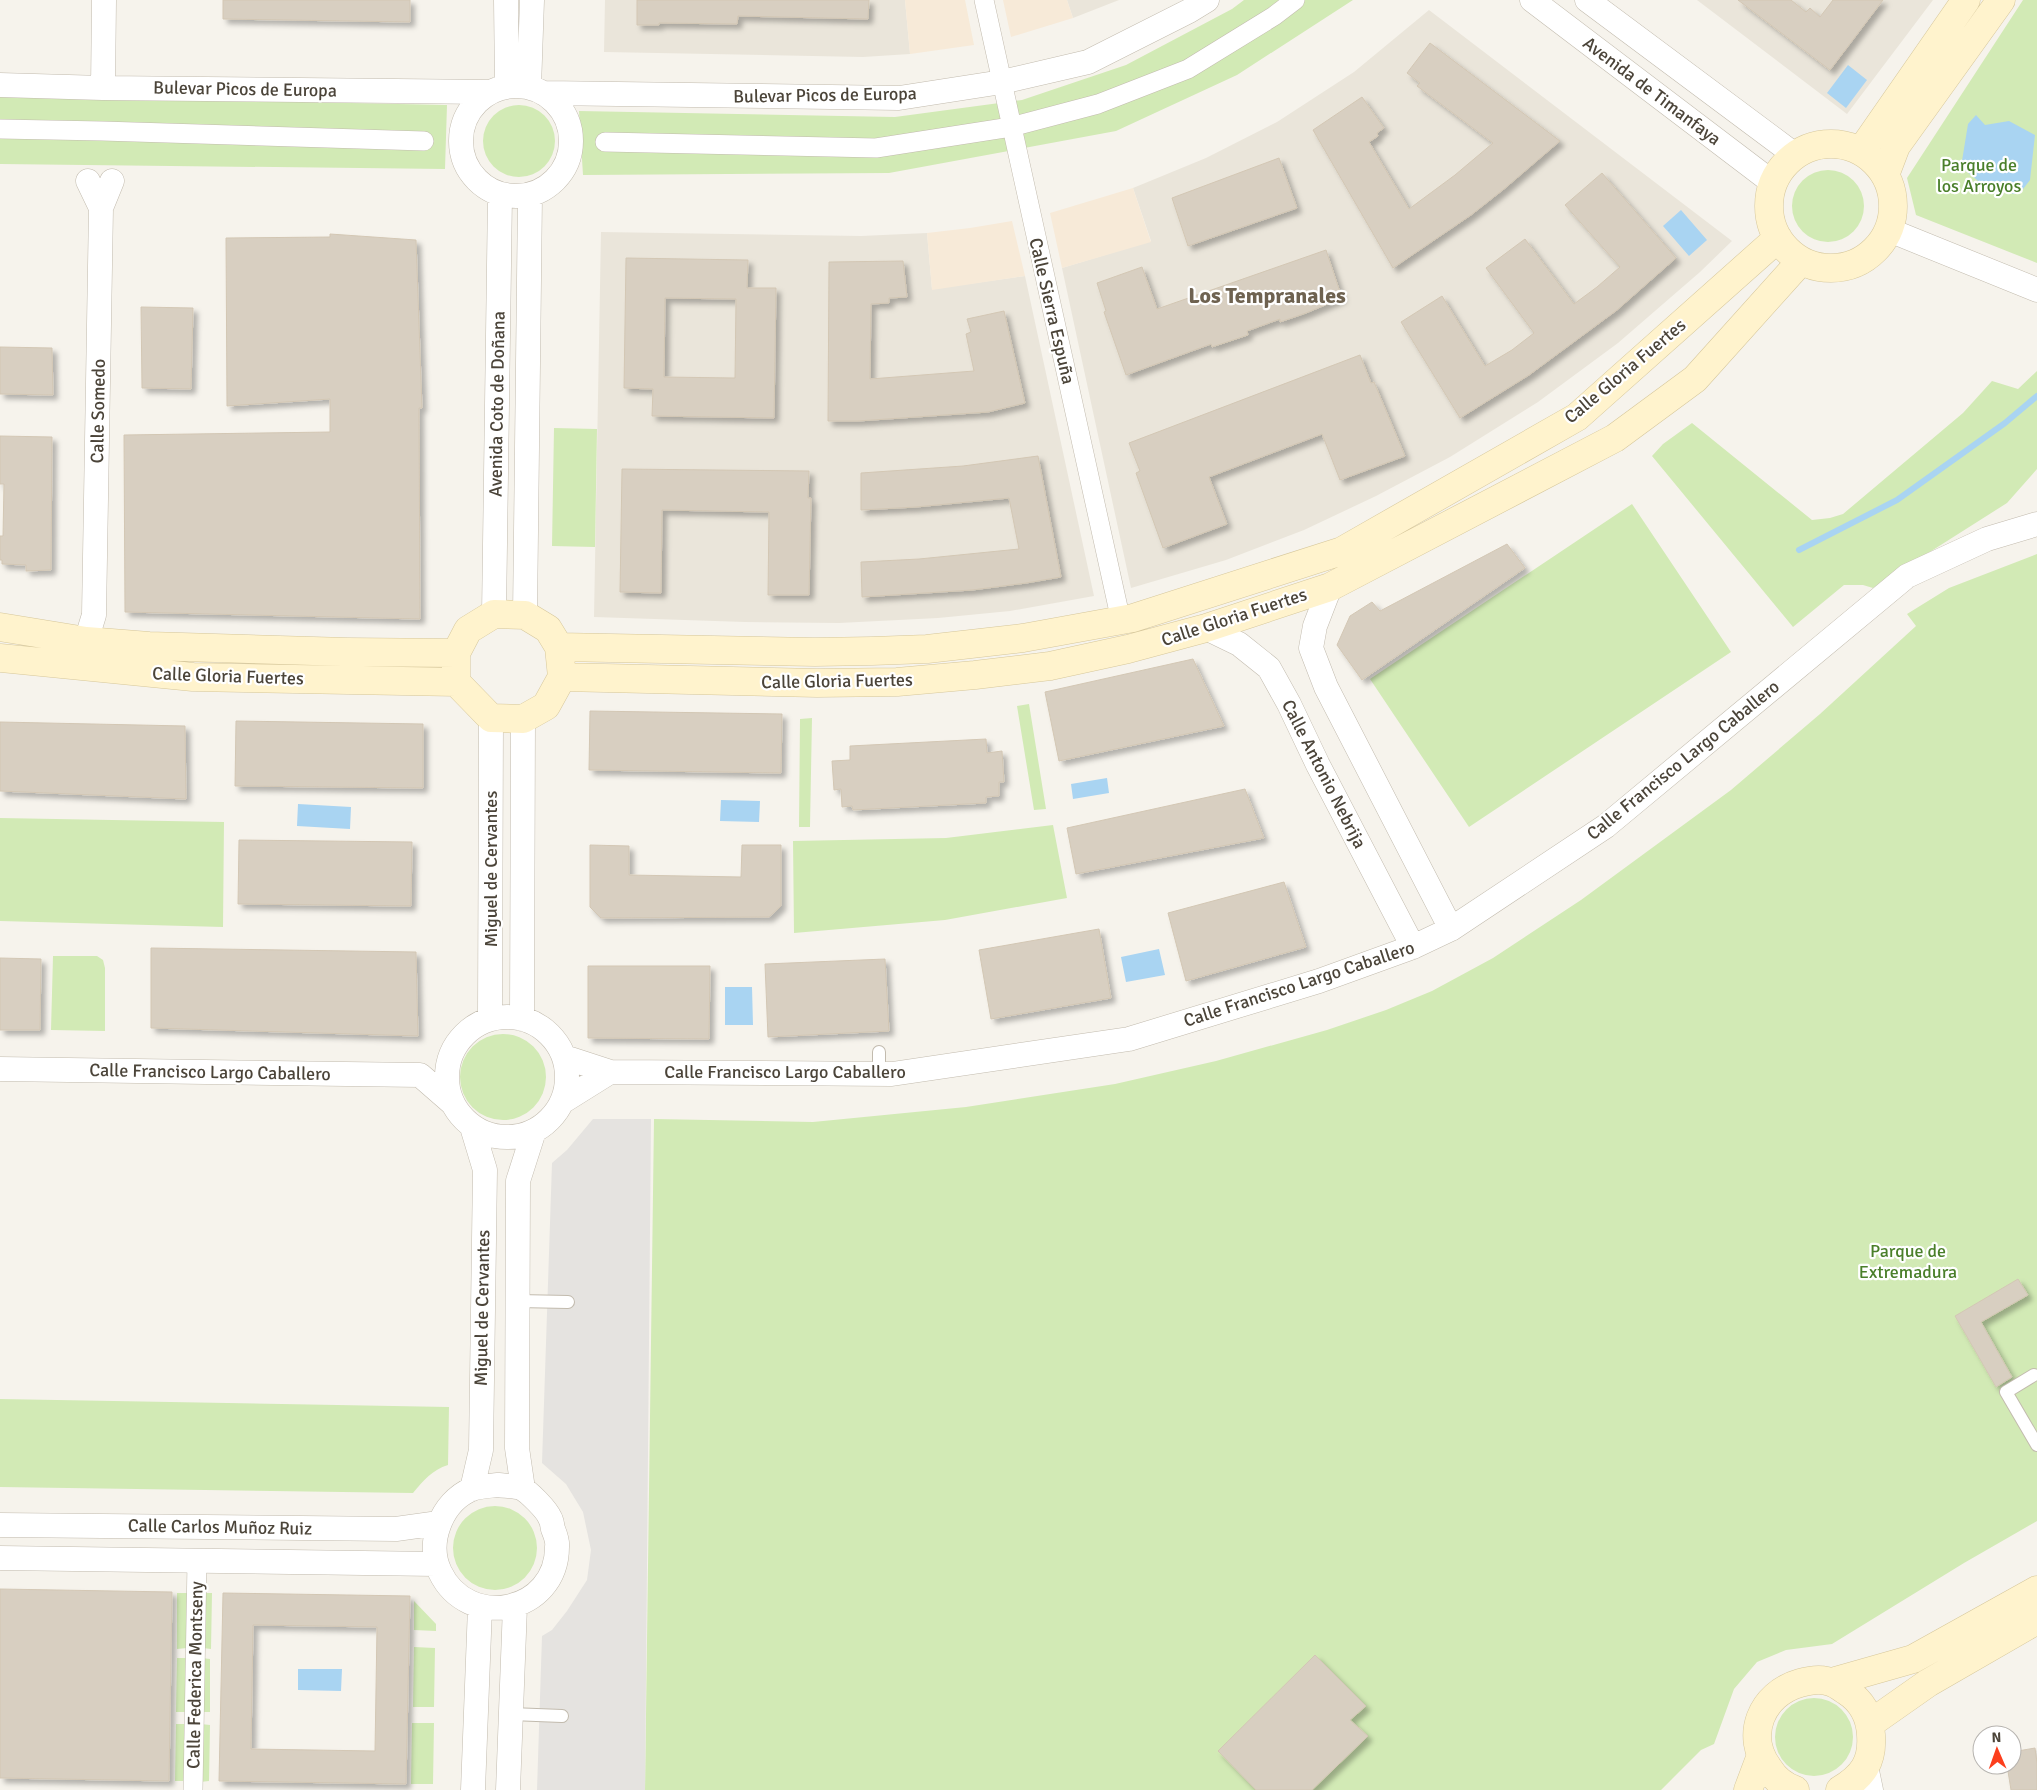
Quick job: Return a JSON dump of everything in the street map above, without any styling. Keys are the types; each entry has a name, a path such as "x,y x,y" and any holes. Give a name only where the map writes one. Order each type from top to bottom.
{"main road":[{"path":"1860,151 1966,0"},
{"path":"1885,175 1896,146 2001,0"},
{"path":"1827,144 1844,145 1860,151 1875,161 1885,175 1892,193 1893,212 1889,230 1880,245 1867,257 1851,265 1833,268 1816,266 1801,261 1788,251 1778,238 1770,221 1768,202 1773,183 1782,167 1796,155 1811,147 1827,144"},
{"name":"Calle Gloria Fuertes","path":"559,647 815,652 927,649 1023,638 1121,621 1180,604 1342,551 1577,417 1778,238"},
{"name":"Calle Gloria Fuertes","path":"562,677 818,683 897,682 1050,666 1128,650 1206,628 1330,587 1615,438 1695,379 1801,261"},
{"path":"494,614 525,614 548,630 559,647 562,677 546,706 523,719 491,718 456,682 456,653 468,630 494,614"},
{"name":"Calle Gloria Fuertes","path":"0,627 98,642 149,646 456,653"},
{"name":"Calle Gloria Fuertes","path":"0,658 193,677 456,682"},
{"path":"1832,1682 1914,1659 2037,1590"},
{"path":"1870,1723 1928,1683 2037,1620"},
{"path":"1795,1790 1787,1787 1774,1776 1760,1758 1757,1730 1763,1710 1771,1699 1787,1687 1812,1679 1832,1682 1853,1695 1865,1710 1870,1723 1872,1752 1869,1778 1854,1782 1840,1790"},
{"path":"1748,1790 1760,1758"}],"street":[{"path":"103,88 104,0"},
{"path":"506,0 518,90"},
{"path":"518,90 532,0"},
{"name":"Calle Sierra Espuña","path":"984,0 1121,621"},
{"name":"Bulevar Picos de Europa","path":"0,84 103,88 518,90 899,98 1002,82 1088,62 1207,0"},
{"path":"604,142 876,148 1011,127 1098,104 1188,69 1274,16 1295,0"},
{"name":"Avenida de Timanfaya","path":"1532,0 1773,183"},
{"name":"Avenida de Timanfaya","path":"1587,0 1796,155"},
{"path":"518,90 568,119 570,159 548,187 530,196 500,195 483,186 465,164 461,139 469,112 518,90"},
{"path":"0,130 112,131 424,141"},
{"path":"88,181 101,208"},
{"name":"Calle Somedo","path":"98,642 94,615 101,208 112,181"},
{"name":"Avenida Coto de Doñana","path":"494,614 500,195"},
{"name":"Avenida Coto de Doñana","path":"525,614 530,196"},
{"path":"1889,230 2037,290"},
{"name":"Calle Francisco Largo Caballero","path":"564,1057 610,1072 879,1063 892,1074 1129,1039 1319,981 1414,948 1451,929 1606,826 1907,576 1987,539 2037,524"},
{"path":"1330,587 1315,626 1311,648 1326,687 1451,929"},
{"name":"Calle Antonio Nebrija","path":"1206,628 1238,644 1269,668 1414,948"},
{"name":"Miguel de Cervantes","path":"490,1019 491,718"},
{"name":"Miguel de Cervantes","path":"522,1018 523,719"},
{"path":"522,1018 545,1030 564,1057 568,1081 562,1102 550,1120 534,1131 502,1138 472,1127 460,1116 451,1102 420,1075 454,1047 471,1029 490,1019 522,1018"},
{"path":"451,1102 446,1074 454,1047"},
{"name":"Calle Francisco Largo Caballero","path":"0,1069 420,1075"},
{"path":"562,1102 610,1072"},
{"name":"Miguel de Cervantes","path":"472,1127 485,1170 480,1450 472,1489"},
{"name":"Miguel de Cervantes","path":"523,1489 517,1448 518,1181 534,1131"},
{"path":"498,1485 523,1489 550,1517 558,1546 555,1567 544,1586 534,1596 515,1606 501,1609 480,1607 461,1598 445,1583 436,1564 434,1544 439,1524 447,1509 472,1489 498,1485"},
{"name":"Calle Carlos Muñoz Ruiz","path":"0,1524 396,1529 439,1524"},
{"name":"Calle Carlos Muñoz Ruiz","path":"0,1558 436,1564"},
{"name":"Calle Federica Montseny","path":"193,1790 197,1561"},
{"path":"508,1790 515,1606"},
{"path":"473,1790 480,1607"}],"lane":[{"path":"518,1301 568,1302"},
{"path":"2034,1375 2006,1392 2037,1446"},
{"path":"511,1714 562,1716"}],"shaded area":[{"path":"605,0 905,0 910,54 863,57 604,52"},
{"path":"905,0 965,0 974,45 910,54"},
{"path":"1003,0 1067,0 1073,18 1011,37"},
{"path":"1067,0 1119,0 1073,18"},
{"path":"1697,0 1933,0 1847,114"},
{"path":"1429,10 1732,241 1700,272 1618,343 1538,402 1450,457 1376,496 1304,530 1226,560 1131,588 1062,268 1151,241 1133,188 1206,158 1277,122 1354,72"},
{"path":"1133,188 1151,242 1062,268 1050,213"},
{"path":"1012,221 1025,276 932,290 927,233"},
{"path":"601,232 861,236 927,233 932,289 1025,276 1094,596 1010,611 938,618 839,623 594,617"},
{"path":"593,1119 651,1119 645,1790 537,1790 542,1636 552,1630 587,1580 591,1550 583,1512 566,1484 542,1463 552,1163 567,1150"}],"green space":[{"path":"1244,0 1353,0 1237,75 1116,131 889,173 583,175 579,111 895,117 1022,100 1126,65 1232,9"},
{"name":"Parque de los Arroyos","path":"2023,0 2037,0 2037,263 1916,215 1907,178"},
{"path":"0,96 447,105 445,169 0,164"},
{"path":"519,105 533,108 545,115 552,127 555,141 552,155 545,167 533,174 519,177 505,174 493,167 486,155 483,141 486,127 493,115 505,108"},
{"path":"1828,170 1842,173 1854,180 1861,192 1864,206 1861,220 1854,232 1842,239 1828,242 1814,239 1802,232 1795,220 1792,206 1795,192 1802,180 1814,173"},
{"path":"2037,371 2037,469 2007,503 1873,588 1863,585 1844,585 1793,627 1652,456 1663,444 1692,423 1812,520 1830,518 1843,514 1963,413 1992,381 2018,389"},
{"path":"554,428 597,429 595,547 552,546"},
{"path":"1632,504 1731,652 1469,827 1370,679"},
{"name":"Parque de Extremadura","path":"2037,554 2037,1521 1964,1563 1832,1644 1786,1650 1757,1662 1734,1689 1714,1744 1701,1750 1661,1790 645,1790 654,1119 813,1122 966,1107 1115,1084 1216,1061 1327,1030 1386,1010 1432,991 1493,958 1581,900 1731,790 1820,714 1916,626 1907,614 1949,588"},
{"path":"1029,704 1046,809 1034,810 1017,706"},
{"path":"812,718 810,827 799,827 800,719"},
{"path":"0,818 224,822 223,927 0,921"},
{"path":"1053,825 1067,898 945,920 794,933 793,841 946,838"},
{"path":"53,956 97,956 103,960 105,968 105,1031 51,1030"},
{"path":"503,1034 519,1037 527,1041 539,1053 543,1061 546,1077 543,1093 539,1101 527,1113 519,1117 503,1120 487,1117 479,1113 467,1101 463,1093 460,1077 463,1061 467,1053 479,1041 487,1037"},
{"path":"0,1399 449,1407 448,1465 433,1473 413,1493 0,1487"},
{"path":"495,1506 511,1509 525,1518 534,1532 537,1548 534,1564 525,1578 511,1587 495,1590 479,1587 465,1578 456,1564 453,1548 456,1532 465,1518 479,1509"},
{"path":"177,1593 188,1593 187,1648 177,1649"},
{"path":"204,1593 212,1593 211,1649 203,1648"},
{"path":"414,1601 436,1624 436,1631 414,1630"},
{"path":"414,1647 435,1648 434,1707 413,1707"},
{"path":"177,1658 186,1658 186,1712 176,1712"},
{"path":"202,1658 210,1659 210,1712 202,1712"},
{"path":"1814,1698 1829,1701 1842,1709 1850,1722 1853,1737 1850,1752 1842,1765 1829,1773 1814,1776 1799,1773 1786,1765 1778,1752 1775,1737 1778,1722 1786,1709 1799,1701"},
{"path":"412,1723 434,1723 433,1784 411,1784"},
{"path":"176,1724 185,1724 185,1781 175,1781"},
{"path":"201,1724 210,1725 209,1781 200,1782"}],"water":[{"path":"1848,65 1867,80 1846,108 1827,93"},
{"path":"1976,115 1985,125 2009,121 2035,135 2030,180 2020,193 2013,194 2001,183 1982,184 1961,167 1968,124"},
{"path":"1681,210 1707,240 1689,256 1663,226"},
{"path":"1107,778 1109,793 1073,799 1071,784"},
{"path":"721,800 760,801 759,822 720,821"},
{"path":"298,804 351,807 350,829 297,826"},
{"path":"1159,949 1165,975 1126,982 1121,957"},
{"path":"725,987 752,987 753,1025 725,1025"},
{"path":"298,1669 342,1669 341,1691 298,1690"}],"building":[{"path":"223,0 410,0 410,22 223,19"},
{"path":"637,0 869,0 868,19 738,16 737,24 659,23 659,25 637,25"},
{"path":"1738,0 1791,0 1806,12 1810,8 1820,17 1833,0 1883,0 1830,70"},
{"path":"1430,43 1560,141 1471,215 1393,268 1313,130 1362,97 1384,128 1377,133 1378,136 1369,142 1409,209 1455,175 1493,143 1417,86 1420,83 1407,73"},
{"path":"1279,158 1297,208 1188,246 1172,198"},
{"path":"1602,173 1676,258 1617,310 1529,375 1460,418 1401,322 1442,296 1485,366 1512,350 1534,333 1486,268 1525,239 1574,304 1597,287 1620,267 1565,205"},
{"path":"330,234 416,240 422,408 419,408 420,619 125,612 124,435 330,432 330,399 227,406 226,238 330,237"},
{"path":"1326,250 1342,298 1306,313 1280,322 1280,319 1247,331 1248,335 1212,347 1211,344 1126,375 1104,312 1106,311 1097,283 1142,267 1157,309"},
{"path":"626,258 748,260 747,288 776,288 774,418 652,416 653,389 624,388","holes":["665,298 736,299 735,378 664,377"]},
{"path":"903,261 907,297 889,298 889,303 871,304 870,379 974,371 966,334 971,332 967,319 1004,311 1025,403 988,412 858,421 828,421 829,262"},
{"path":"141,307 193,308 191,389 142,388"},
{"path":"0,347 52,348 53,395 0,394"},
{"path":"1360,355 1371,383 1374,382 1405,456 1340,480 1322,434 1209,477 1227,524 1163,548 1136,473 1140,471 1129,443"},
{"path":"0,436 52,437 51,570 26,571 26,565 2,564 2,560 0,560 0,536 3,536 4,484 0,484"},
{"path":"1038,456 1061,577 972,590 862,597 861,562 919,559 1019,549 1009,498 861,510 861,473 963,466"},
{"path":"622,469 809,471 808,498 811,498 809,595 768,595 769,512 662,510 661,593 620,592"},
{"path":"1507,544 1525,568 1362,680 1337,645 1350,616 1372,602 1380,611"},
{"path":"1193,659 1224,726 1059,761 1045,692"},
{"path":"590,711 782,714 781,773 589,770"},
{"path":"236,721 423,724 423,788 235,786"},
{"path":"0,722 185,726 186,799 0,791"},
{"path":"986,739 987,753 1002,751 1004,782 999,782 999,796 986,797 986,803 853,810 852,806 842,807 841,789 834,790 832,761 850,760 850,746"},
{"path":"1245,789 1264,838 1076,874 1067,828"},
{"path":"239,840 412,842 411,906 238,904"},
{"path":"590,845 629,846 629,875 741,877 742,845 781,845 781,906 769,917 601,918 590,907"},
{"path":"1284,882 1306,947 1186,981 1168,913"},
{"path":"1099,929 1111,998 991,1019 979,950"},
{"path":"151,948 416,952 418,1036 151,1028"},
{"path":"0,958 41,959 40,1030 0,1030"},
{"path":"885,959 889,1031 768,1037 765,964"},
{"path":"588,966 710,966 709,1039 588,1038"},
{"path":"2018,1279 2028,1295 1981,1322 2012,1377 1996,1387 1955,1316"},
{"path":"0,1589 172,1592 169,1781 0,1778"},
{"path":"223,1593 410,1596 406,1784 219,1781","holes":["253,1625 377,1627 375,1751 251,1749"]},
{"path":"1315,1655 1366,1706 1350,1720 1368,1736 1312,1790 1256,1790 1218,1751"},
{"path":"2035,1748 2037,1790 2011,1790 2009,1775 2022,1775 2022,1750"}],"waterway":[{"path":"1799,550 1897,500 2005,423 2037,396"}],"district":[{"name":"Los Tempranales","path":"1267,295"}]}
